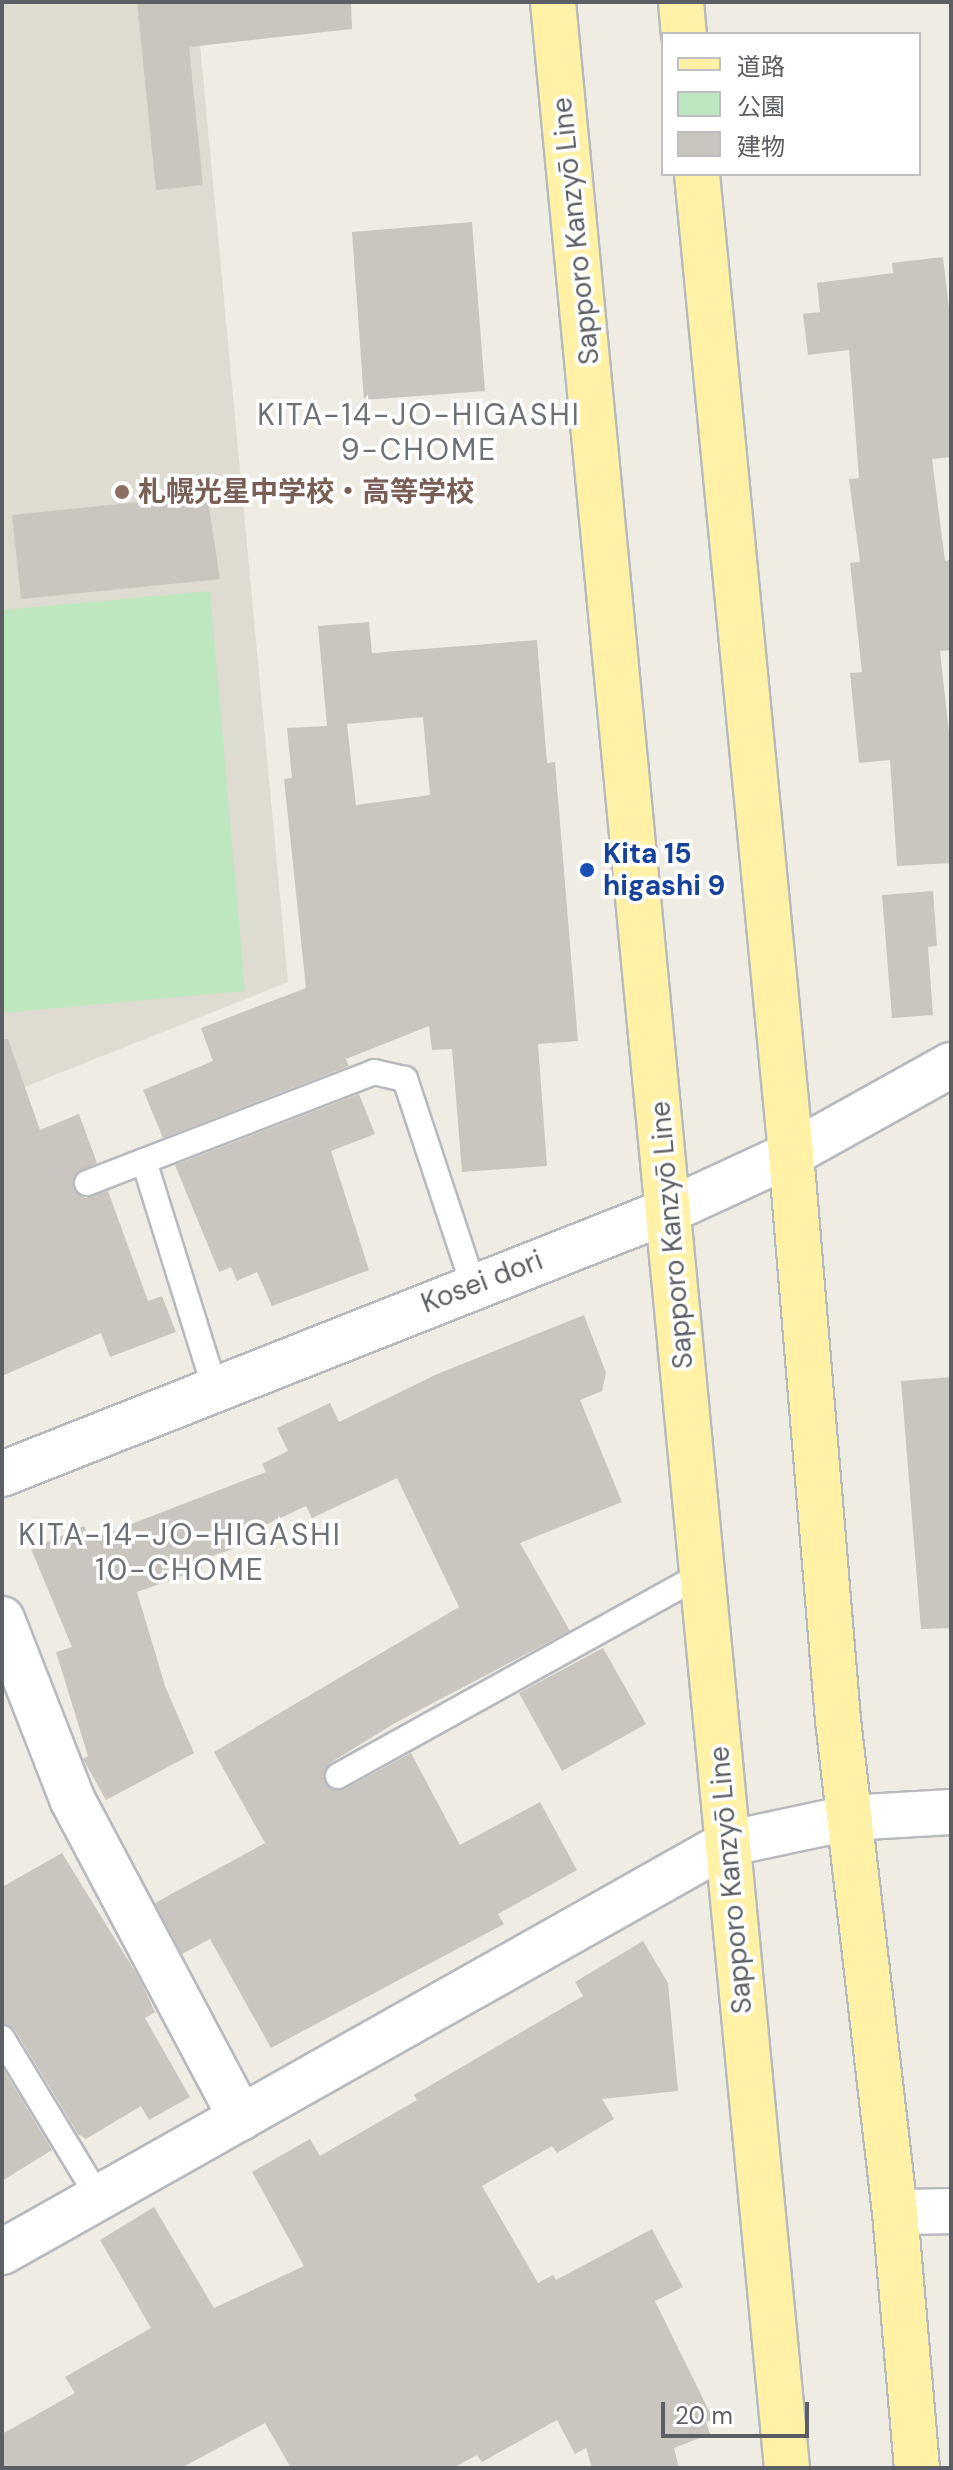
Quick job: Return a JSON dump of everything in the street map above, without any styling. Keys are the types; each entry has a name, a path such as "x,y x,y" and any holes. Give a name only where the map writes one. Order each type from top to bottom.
{"main road":[{"name":"Sapporo Kanzyō Line","path":"553,2 787,2468"},
{"path":"681,2 684,32"},
{"path":"697,176 791,1154 848,1818 895,2212 917,2468"}],"street":[{"name":"Kosei dori","path":"2,1474 473,1285 670,1210 791,1154 951,1065"},
{"path":"2,1619 72,1799 241,2118"},
{"path":"2,2252 726,1844 848,1818 951,1812"},
{"path":"895,2212 951,2211"}],"lane":[{"path":"87,1183 374,1072 405,1079 473,1285"},
{"path":"144,1161 215,1389"},
{"path":"338,1776 703,1574"},
{"path":"2,2038 99,2198"}],"shaded area":[{"name":"札幌光星中学校・高等学校","path":"2,2 196,2 288,982 2,1096"}],"green space":[{"path":"210,591 245,991 2,1013 2,610"}],"building":[{"path":"137,2 351,2 352,29 189,47 203,185 156,190"},
{"path":"472,222 485,391 364,400 352,232"},
{"path":"943,257 951,326 951,457 932,459 945,561 951,560 951,650 940,651 951,751 951,863 897,866 890,760 859,763 850,673 862,672 850,563 860,562 849,479 859,478 849,350 808,355 803,314 820,312 817,283 893,273 892,263"},
{"path":"207,495 220,579 21,599 12,515"},
{"path":"369,622 372,653 537,640 547,763 555,762 578,1041 538,1044 547,1166 462,1172 452,1049 432,1050 429,1026 346,1059 349,1066 163,1138 143,1090 213,1061 201,1028 306,988 284,779 292,778 287,728 327,726 318,626","holes":["423,717 430,795 356,805 347,724"]},
{"path":"933,891 937,946 928,947 933,1015 892,1018 882,895"},
{"path":"8,1039 40,1130 79,1114 97,1163 76,1173 73,1189 85,1198 108,1191 148,1301 162,1296 176,1332 110,1357 101,1333 2,1376 2,1040"},
{"path":"359,1094 375,1134 331,1151 369,1270 272,1306 257,1272 237,1281 231,1267 219,1272 175,1165"},
{"path":"584,1315 606,1373 602,1391 580,1400 622,1502 520,1543 570,1631 395,1723 330,1763 323,1776 331,1789 345,1789 411,1753 460,1845 540,1802 577,1870 498,1914 504,1924 271,2048 210,1939 182,1954 155,1903 265,1843 214,1752 459,1607 397,1478 312,1518 306,1506 242,1536 245,1545 200,1560 202,1569 137,1592 165,1686 194,1753 106,1800 83,1759 88,1756 56,1652 72,1647 31,1549 84,1526 90,1540 266,1472 262,1464 288,1451 277,1428 330,1403 339,1422 435,1375"},
{"path":"951,1377 951,1628 921,1629 901,1381"},
{"path":"603,1648 646,1724 562,1771 519,1693"},
{"path":"62,1853 139,1978 155,2012 145,2018 190,2097 149,2120 141,2106 86,2139 78,2134 15,2030 2,2023 2,1887"},
{"path":"643,1941 668,1983 678,2091 602,2099 614,2119 557,2153 552,2146 482,2186 538,2283 553,2275 556,2280 652,2229 683,2287 655,2301 713,2419 706,2422 710,2434 674,2448 679,2468 592,2468 586,2448 575,2454 557,2420 482,2462 477,2455 453,2468 291,2468 265,2423 181,2468 2,2468 2,2434 75,2393 65,2377 151,2328 100,2240 154,2207 214,2308 304,2266 252,2172 310,2139 320,2156 417,2100 414,2095 583,1996 575,1982"},
{"path":"2,2067 52,2150 2,2181"}],"place":[{"name":"札幌光星中学校・高等学校","path":"122,492"},
{"name":"Kita 15 higashi 9","path":"587,870"}],"district":[{"name":"KITA-14-JO-HIGASHI 9-CHOME","path":"419,432"},
{"name":"KITA-14-JO-HIGASHI 10-CHOME","path":"180,1552"}]}
